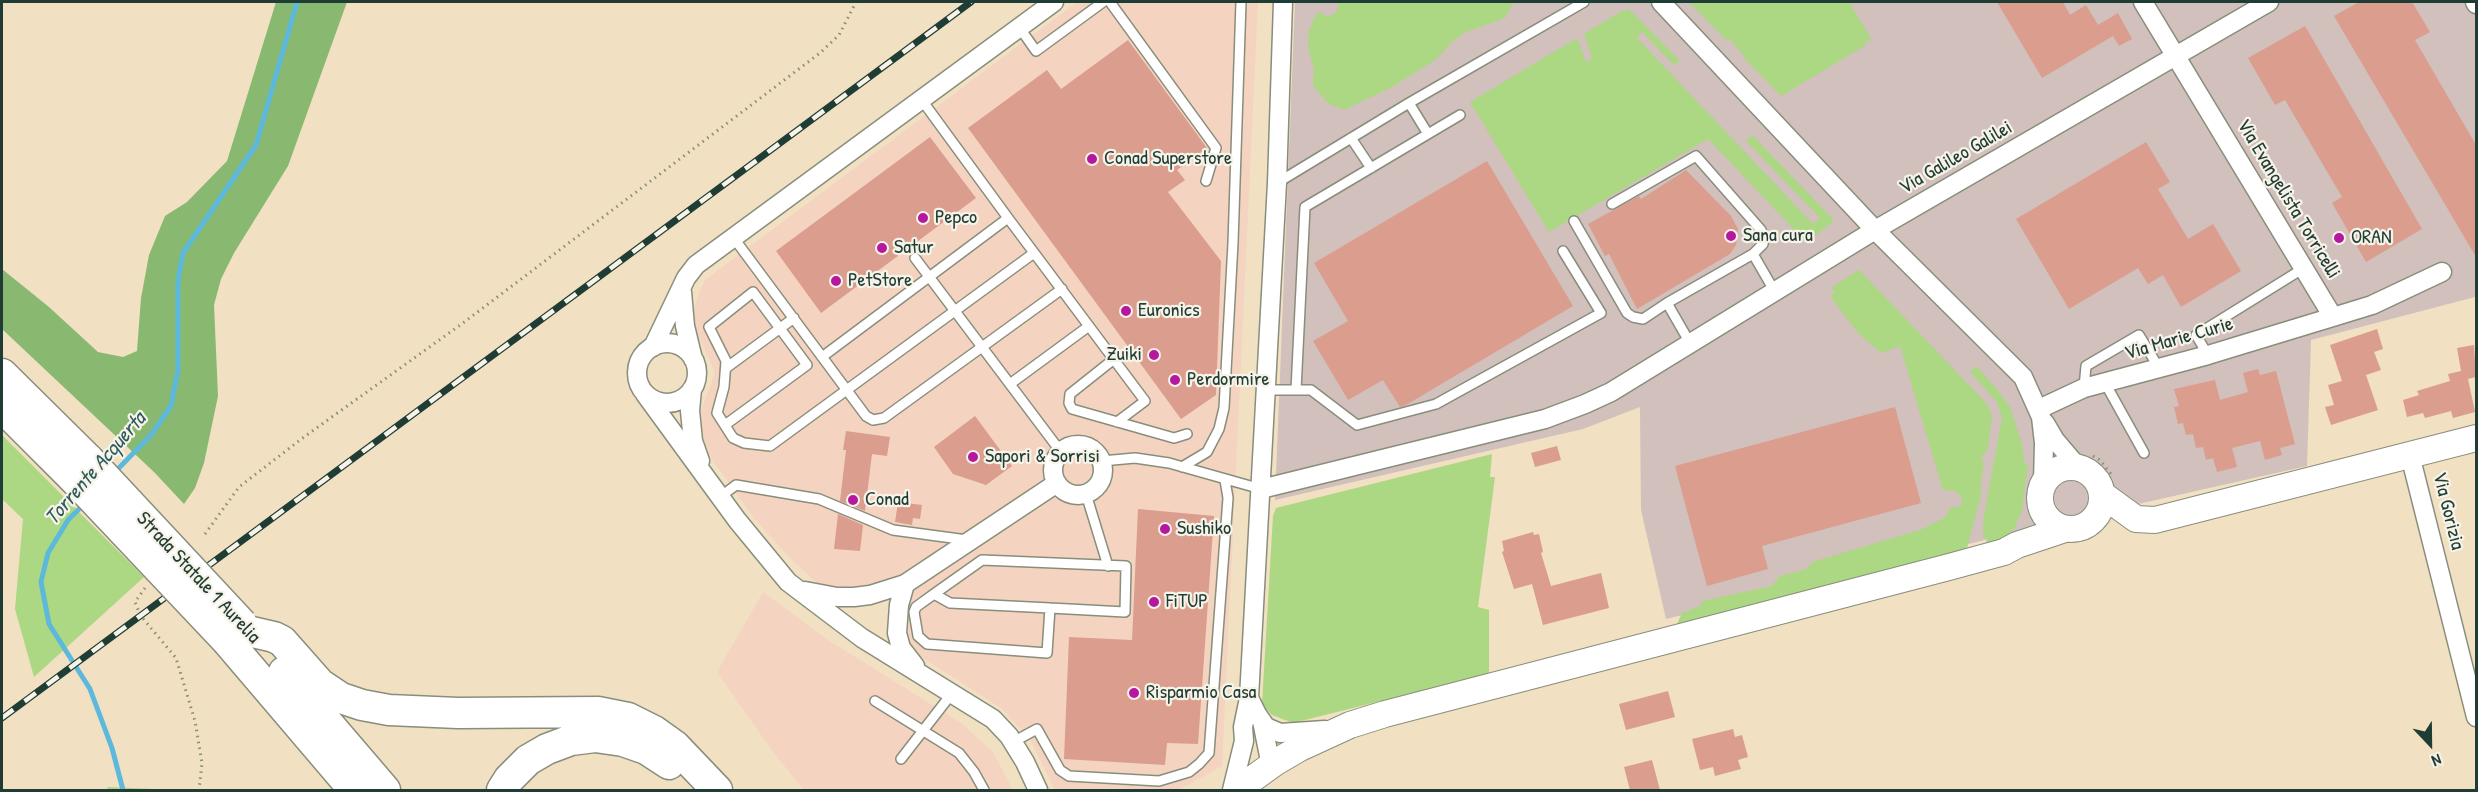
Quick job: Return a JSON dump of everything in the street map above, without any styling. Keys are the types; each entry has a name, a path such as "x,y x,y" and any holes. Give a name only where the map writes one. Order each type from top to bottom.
{"highway":[{"name":"Strada Statale 1 Aurelia","path":"2,374 81,469 239,632 385,790"},
{"name":"Strada Statale 1 Aurelia","path":"2,407 81,469"},
{"name":"Strada Statale 1 Aurelia","path":"239,632 354,790"},
{"path":"239,632 282,641 320,684 341,698 362,705 389,710 458,713 598,712 628,718 654,731 675,746 717,790"},
{"path":"502,790 519,769 538,754 571,740 596,738 623,741 646,749 670,764 694,790"}],"main road":[{"path":"2017,545 2031,528 2041,492 2058,469 2085,461 2095,477 2108,487 2136,519 2155,520 2476,438"},
{"path":"1238,790 1300,748 1344,728 1385,714 1949,567 2004,552 2017,545 2065,529 2084,527 2092,522 2102,505 2108,487"},
{"path":"2041,492 2047,519 2065,529"}],"street":[{"path":"1038,790 1013,742 993,719 862,638 788,582 720,497 645,394 638,380 638,365 641,358 653,347 696,265 1054,2"},
{"path":"1232,790 1244,741 1243,727 1250,698 1277,183 1283,2"},
{"path":"1661,2 1875,230 2023,377 2055,440 2085,461"},
{"name":"Via Evangelista Torricelli","path":"2143,2 2333,317"},
{"name":"Via Galileo Galilei","path":"1261,489 1545,419 1611,392 1875,230 2269,2"},
{"path":"2333,317 2372,305 2442,273"},
{"path":"682,290 685,326 697,374 692,389 690,411 693,441 706,477"},
{"name":"Via Marie Curie","path":"2040,413 2084,388 2208,355 2333,317"},
{"path":"653,347 675,345 682,348 693,359"},
{"path":"645,394 651,399 666,403 681,400 692,389"},
{"path":"2040,413 2044,443 2041,492"},
{"path":"1075,445 1083,446 1098,454 1102,461 1103,469 1099,484 1086,494 1069,493 1057,483 1054,467 1061,452 1075,445"},
{"name":"Via Gorizia","path":"2410,455 2476,713"},
{"path":"800,590 837,597 854,597 870,595 905,584 1057,483"},
{"path":"905,584 899,605 897,633 902,648 921,675"},
{"path":"1250,698 1266,727 1280,733 1344,728"},
{"path":"1262,721 1271,766"},
{"path":"1244,741 1253,753 1271,766"}],"lane":[{"path":"1019,27 1036,51 1103,2"},
{"path":"1110,2 1216,148 1206,181"},
{"path":"1182,467 1207,452 1219,429 1224,408 1233,243 1241,2"},
{"path":"1277,183 1409,103 1584,2"},
{"path":"921,99 1145,401 1117,422"},
{"path":"1409,103 1428,134"},
{"path":"1296,390 1305,207 1460,115"},
{"path":"1351,138 1371,168"},
{"path":"1574,221 1627,313 1643,319 1753,254 1763,244 1764,237 1761,230 1696,156 1612,204"},
{"path":"822,357 1008,218"},
{"path":"733,237 866,416 873,420 884,418 1062,289"},
{"path":"1266,390 1311,390 1357,425 1436,404 1601,313 1563,251"},
{"path":"725,425 807,365 753,292 709,327 723,352 726,368 717,413 733,438 744,443 770,446 1034,253"},
{"path":"1753,254 1775,292"},
{"path":"915,258 1061,452"},
{"path":"2208,355 2196,334 2304,268"},
{"path":"1667,303 1690,343"},
{"path":"726,368 794,318"},
{"path":"1010,384 1089,326"},
{"path":"2084,388 2086,366 2139,335 2159,368"},
{"path":"1114,359 1070,394 1068,399 1072,409 1174,438 1187,434"},
{"path":"2104,383 2144,453"},
{"path":"1102,461 1135,458 1182,467 1261,489"},
{"path":"1013,742 1037,729 1060,770 1069,776 1159,781 1189,772 1209,753 1228,498 1226,480"},
{"path":"720,497 736,485 819,499 893,530 970,541"},
{"path":"1086,494 1108,566"},
{"path":"934,594 950,603 1050,608 1125,612 1126,566 982,560 934,594 916,607 914,612 918,636 927,644 1047,653 1050,608"},
{"path":"901,759 952,692"},
{"path":"875,701 959,753 984,790"}],"path":[{"path":"205,534 239,487 304,437 463,323 820,53 839,35 856,2"},
{"path":"2085,461 2100,460 2108,487"},
{"path":"147,585 135,602 140,615 176,658 195,721 202,763 199,790"}],"shaded area":[{"path":"1077,2 1258,2 1222,766 1179,790 1055,790 1030,739 1001,708 923,658 911,647 903,634 909,596 896,575 881,584 861,590 839,589 818,584 788,556 754,518 706,451 699,437 697,423 715,372 696,330 693,312 705,280"},
{"path":"1295,2 2476,2 2476,299 2475,297 2311,340 2307,466 2045,525 1666,619 1641,510 1640,407 1583,429 1275,500"},
{"path":"763,592 828,640 961,723 993,752 1013,790 804,790 773,752 717,672"}],"green space":[{"path":"276,2 347,2 288,166 234,253 221,279 214,305 218,396 204,463 195,488 184,504 154,472 2,329 2,269 49,307 98,352 123,357 137,351 141,298 149,255 165,216 187,202 227,161"},
{"path":"1338,2 1514,2 1505,18 1466,32 1453,41 1435,60 1392,87 1344,110 1329,104 1313,86 1314,70 1308,47 1309,31 1315,16 1321,12 1326,16 1333,15 1338,9"},
{"path":"1689,2 1849,2 1872,40 1865,41 1866,45 1781,96 1729,39 1726,40"},
{"path":"1629,9 1680,61 1674,65 1642,32 1637,38 1813,224 1820,218 1746,141 1752,135 1833,219 1832,223 1806,242 1708,139 1549,232 1470,102 1577,38 1586,62 1592,58 1584,34"},
{"path":"1859,270 1988,405 1992,416 1988,448 1981,459 1984,463 1981,494 1965,556 1674,631 1682,613 1700,606 1702,601 1772,586 1780,576 1807,569 1812,562 1920,530 1946,517 1950,508 1962,506 1961,496 1955,491 1943,490 1900,346 1881,353 1858,333 1830,296 1835,292 1831,288"},
{"path":"1976,366 2010,407 2023,447 2024,463 2028,464 2022,510 2014,529 2003,543 1984,552 1987,538 1983,537 1984,516 2002,418 1997,402 1970,372"},
{"path":"2,435 144,577 34,677 15,609 23,519 2,499"},
{"path":"1492,454 1490,477 1495,477 1478,607 1489,610 1489,674 1293,723 1272,715 1262,704 1273,516 1276,508"},
{"path":"107,787 154,789 155,790 108,790"}],"building":[{"path":"1997,2 2063,2 2070,15 2086,5 2098,25 2118,13 2132,39 2119,46 2113,36 2042,78"},
{"path":"2359,2 2412,2 2430,32 2415,40 2476,145 2476,257 2334,16"},
{"path":"2305,26 2422,229 2366,262 2332,203 2342,197 2285,100 2275,105 2248,58"},
{"path":"1128,40 1207,148 1177,170 1185,180 1168,192 1221,261 1216,395 1181,419 968,128 1047,70 1061,89"},
{"path":"930,137 976,198 821,313 776,251"},
{"path":"2146,142 2170,182 2158,189 2188,239 2213,224 2241,271 2181,307 2163,275 2148,284 2138,268 2069,309 2016,219"},
{"path":"1487,161 1573,306 1406,405 1400,407 1383,380 1348,400 1313,341 1348,321 1314,263"},
{"path":"1686,170 1731,216 1738,229 1736,245 1730,254 1637,309 1609,254 1605,256 1588,224 1639,196 1641,199"},
{"path":"2377,329 2383,349 2374,352 2381,370 2366,375 2378,410 2331,425 2325,407 2334,405 2328,385 2342,381 2330,345"},
{"path":"2474,345 2476,377 2468,379 2475,412 2453,418 2451,411 2425,418 2423,413 2407,417 2403,400 2419,395 2417,391 2450,381 2448,374 2461,371 2457,348"},
{"path":"2258,369 2260,375 2276,371 2295,444 2280,448 2282,455 2265,460 2260,441 2232,448 2237,467 2217,472 2213,458 2206,460 2203,447 2196,448 2193,434 2186,435 2183,423 2178,424 2174,407 2179,406 2174,389 2215,380 2220,400 2248,392 2243,373"},
{"path":"1895,407 1921,503 1762,546 1768,569 1707,586 1675,466"},
{"name":"Sapori & Sorrisi","path":"975,416 1012,466 986,485 953,474 934,447"},
{"path":"846,431 890,437 887,456 872,454 865,511 840,501"},
{"path":"1557,446 1561,460 1535,467 1531,453"},
{"path":"898,502 922,505 920,519 913,518 912,525 895,522"},
{"name":"Risparmio Casa","path":"1138,509 1214,516 1198,744 1167,743 1165,765 1064,759 1069,637 1132,640"},
{"path":"838,514 863,525 860,551 834,549"},
{"path":"1533,532 1534,535 1539,534 1543,552 1541,553 1551,586 1601,573 1609,608 1543,625 1532,584 1514,589 1502,552 1504,551 1502,541"},
{"path":"1668,691 1675,717 1626,730 1619,704"},
{"path":"1733,729 1735,737 1742,735 1748,757 1738,760 1741,769 1715,776 1713,767 1700,770 1692,739"},
{"path":"1652,760 1660,790 1630,790 1624,767"}],"waterway":[{"name":"Torrente Acquerta","path":"115,472 151,435 171,406 178,370 178,280 183,253 256,145 297,2"},
{"name":"Torrente Acquerta","path":"85,503 68,520 48,553 41,582 49,624 90,689 112,748 123,790"}],"railway":[{"path":"2,718 971,2"}],"place":[{"name":"Conad Superstore","path":"1092,159"},
{"name":"Pepco","path":"923,218"},
{"name":"Sana cura","path":"1731,236"},
{"name":"ORAN","path":"2339,238"},
{"name":"Satur","path":"882,248"},
{"name":"PetStore","path":"836,281"},
{"name":"Euronics","path":"1126,311"},
{"name":"Zuiki","path":"1154,355"},
{"name":"Perdormire","path":"1175,380"},
{"name":"Sapori & Sorrisi","path":"973,457"},
{"name":"Conad","path":"853,500"},
{"name":"Sushiko","path":"1165,529"},
{"name":"FiTUP","path":"1154,602"},
{"name":"Risparmio Casa","path":"1134,693"}]}
